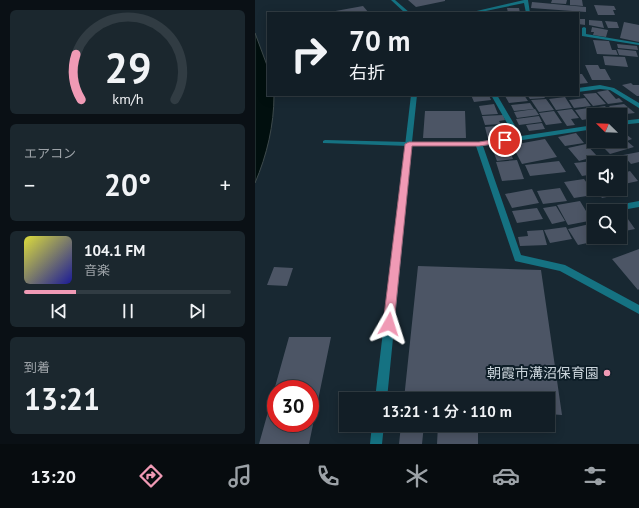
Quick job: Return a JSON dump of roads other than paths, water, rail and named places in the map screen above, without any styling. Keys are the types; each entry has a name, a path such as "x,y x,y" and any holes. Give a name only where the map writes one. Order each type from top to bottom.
{"street":[{"path":"393,0 407,12"},
{"path":"509,0 514,3"},
{"path":"474,12 526,1 528,12"},
{"path":"584,28 584,35 639,44"},
{"path":"579,90 600,87 612,89 638,104"},
{"path":"382,392 414,96"},
{"path":"495,96 519,138"},
{"path":"627,122 639,121"},
{"path":"325,142 479,144 587,128"},
{"path":"479,144 518,258 563,268 639,310"},
{"path":"627,206 639,204"},
{"path":"376,444 377,432"}],"place":[{"name":"朝霞市溝沼保育園","path":"607,373"}]}
